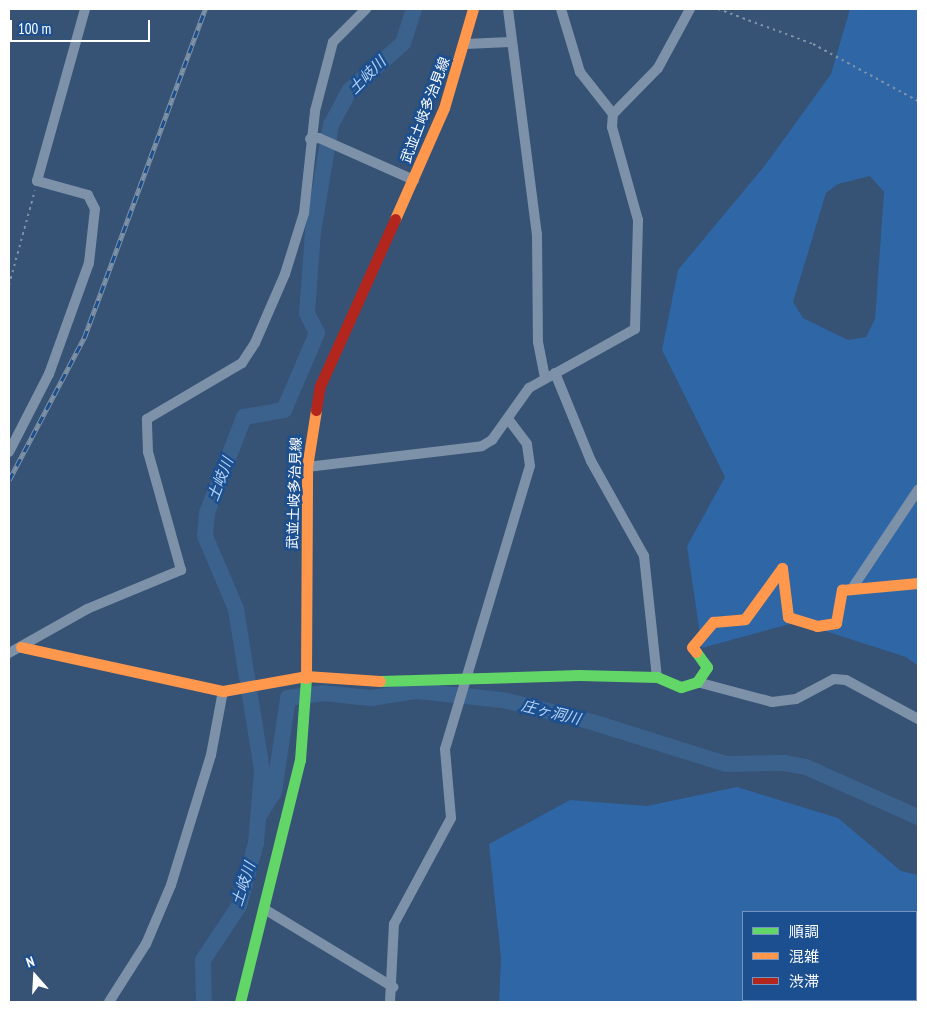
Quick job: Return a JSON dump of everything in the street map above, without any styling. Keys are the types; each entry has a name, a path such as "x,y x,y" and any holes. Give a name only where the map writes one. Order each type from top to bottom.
{"street":[{"path":"9,452 49,374 78,302 89,263 95,210 88,195 37,180 85,9"},
{"path":"9,653 87,609 181,570 148,452 147,419 242,363 255,343 285,274 304,213 315,138 333,42 366,9"},
{"name":"武並土岐多治見線","path":"240,1002 266,910 300,760 304,708 307,467 312,422 327,368 465,44 472,9"},
{"path":"508,9 537,234 538,342 545,378"},
{"path":"561,9 580,72 614,114"},
{"path":"307,467 473,449 492,440 529,388 635,329 638,220 612,127 614,114 658,68 690,9"},
{"path":"465,44 512,42"},
{"path":"315,138 409,178"},
{"path":"555,373 591,461 644,556 657,677"},
{"path":"390,1002 393,987 394,924 451,818 445,749 530,466 527,444 508,419"},
{"path":"853,587 918,490"},
{"path":"697,682 706,667 692,647 698,638 713,622 745,618 782,568 788,618 796,623 836,624 838,597 842,590 853,587 918,583"},
{"path":"21,647 223,691 304,678 383,681 465,678 657,677 681,687 697,682 772,702 796,699 834,679 846,680 918,719"},
{"path":"109,1002 146,944 172,885 211,755 223,691"},
{"path":"266,910 393,987"}],"path":[{"path":"718,9 813,44 918,101"},
{"path":"9,285 37,180"}],"shaded area":[{"path":"850,9 918,9 918,666 906,657 797,622 702,648 687,546 725,477 662,350 678,270 766,164 831,74","holes":["870,176 884,192 875,319 866,337 848,340 803,318 793,302 826,193 838,184"]},
{"path":"737,787 838,818 901,871 918,875 918,1002 499,1002 501,958 489,844 570,800 647,806"}],"waterway":[{"name":"土岐川","path":"204,1002 203,960 239,906 256,843 262,770 236,609 205,536 207,513 244,417 284,410 317,333 307,313 313,232 331,125 349,91 403,43 414,9"},
{"name":"庄ヶ洞川","path":"260,814 274,792 288,698 322,693 371,698 417,691 503,700 592,722 726,764 784,763 806,767 918,817"}],"railway":[{"path":"9,480 84,338 205,9"}],"traffic: fast":[{"path":"380,681 579,675 657,677 681,687 697,682 707,667 696,652"},
{"path":"240,1002 300,760 306,678"}],"traffic: slow":[{"path":"395,219 444,108 473,9"},
{"path":"306,678 307,467 316,410"},
{"path":"696,652 692,647 713,622 745,619 782,568 788,617 817,626 836,623 842,590 918,583"},
{"path":"21,647 223,691 306,676 380,681"}],"traffic: jam":[{"path":"316,410 320,386 395,219"}]}
